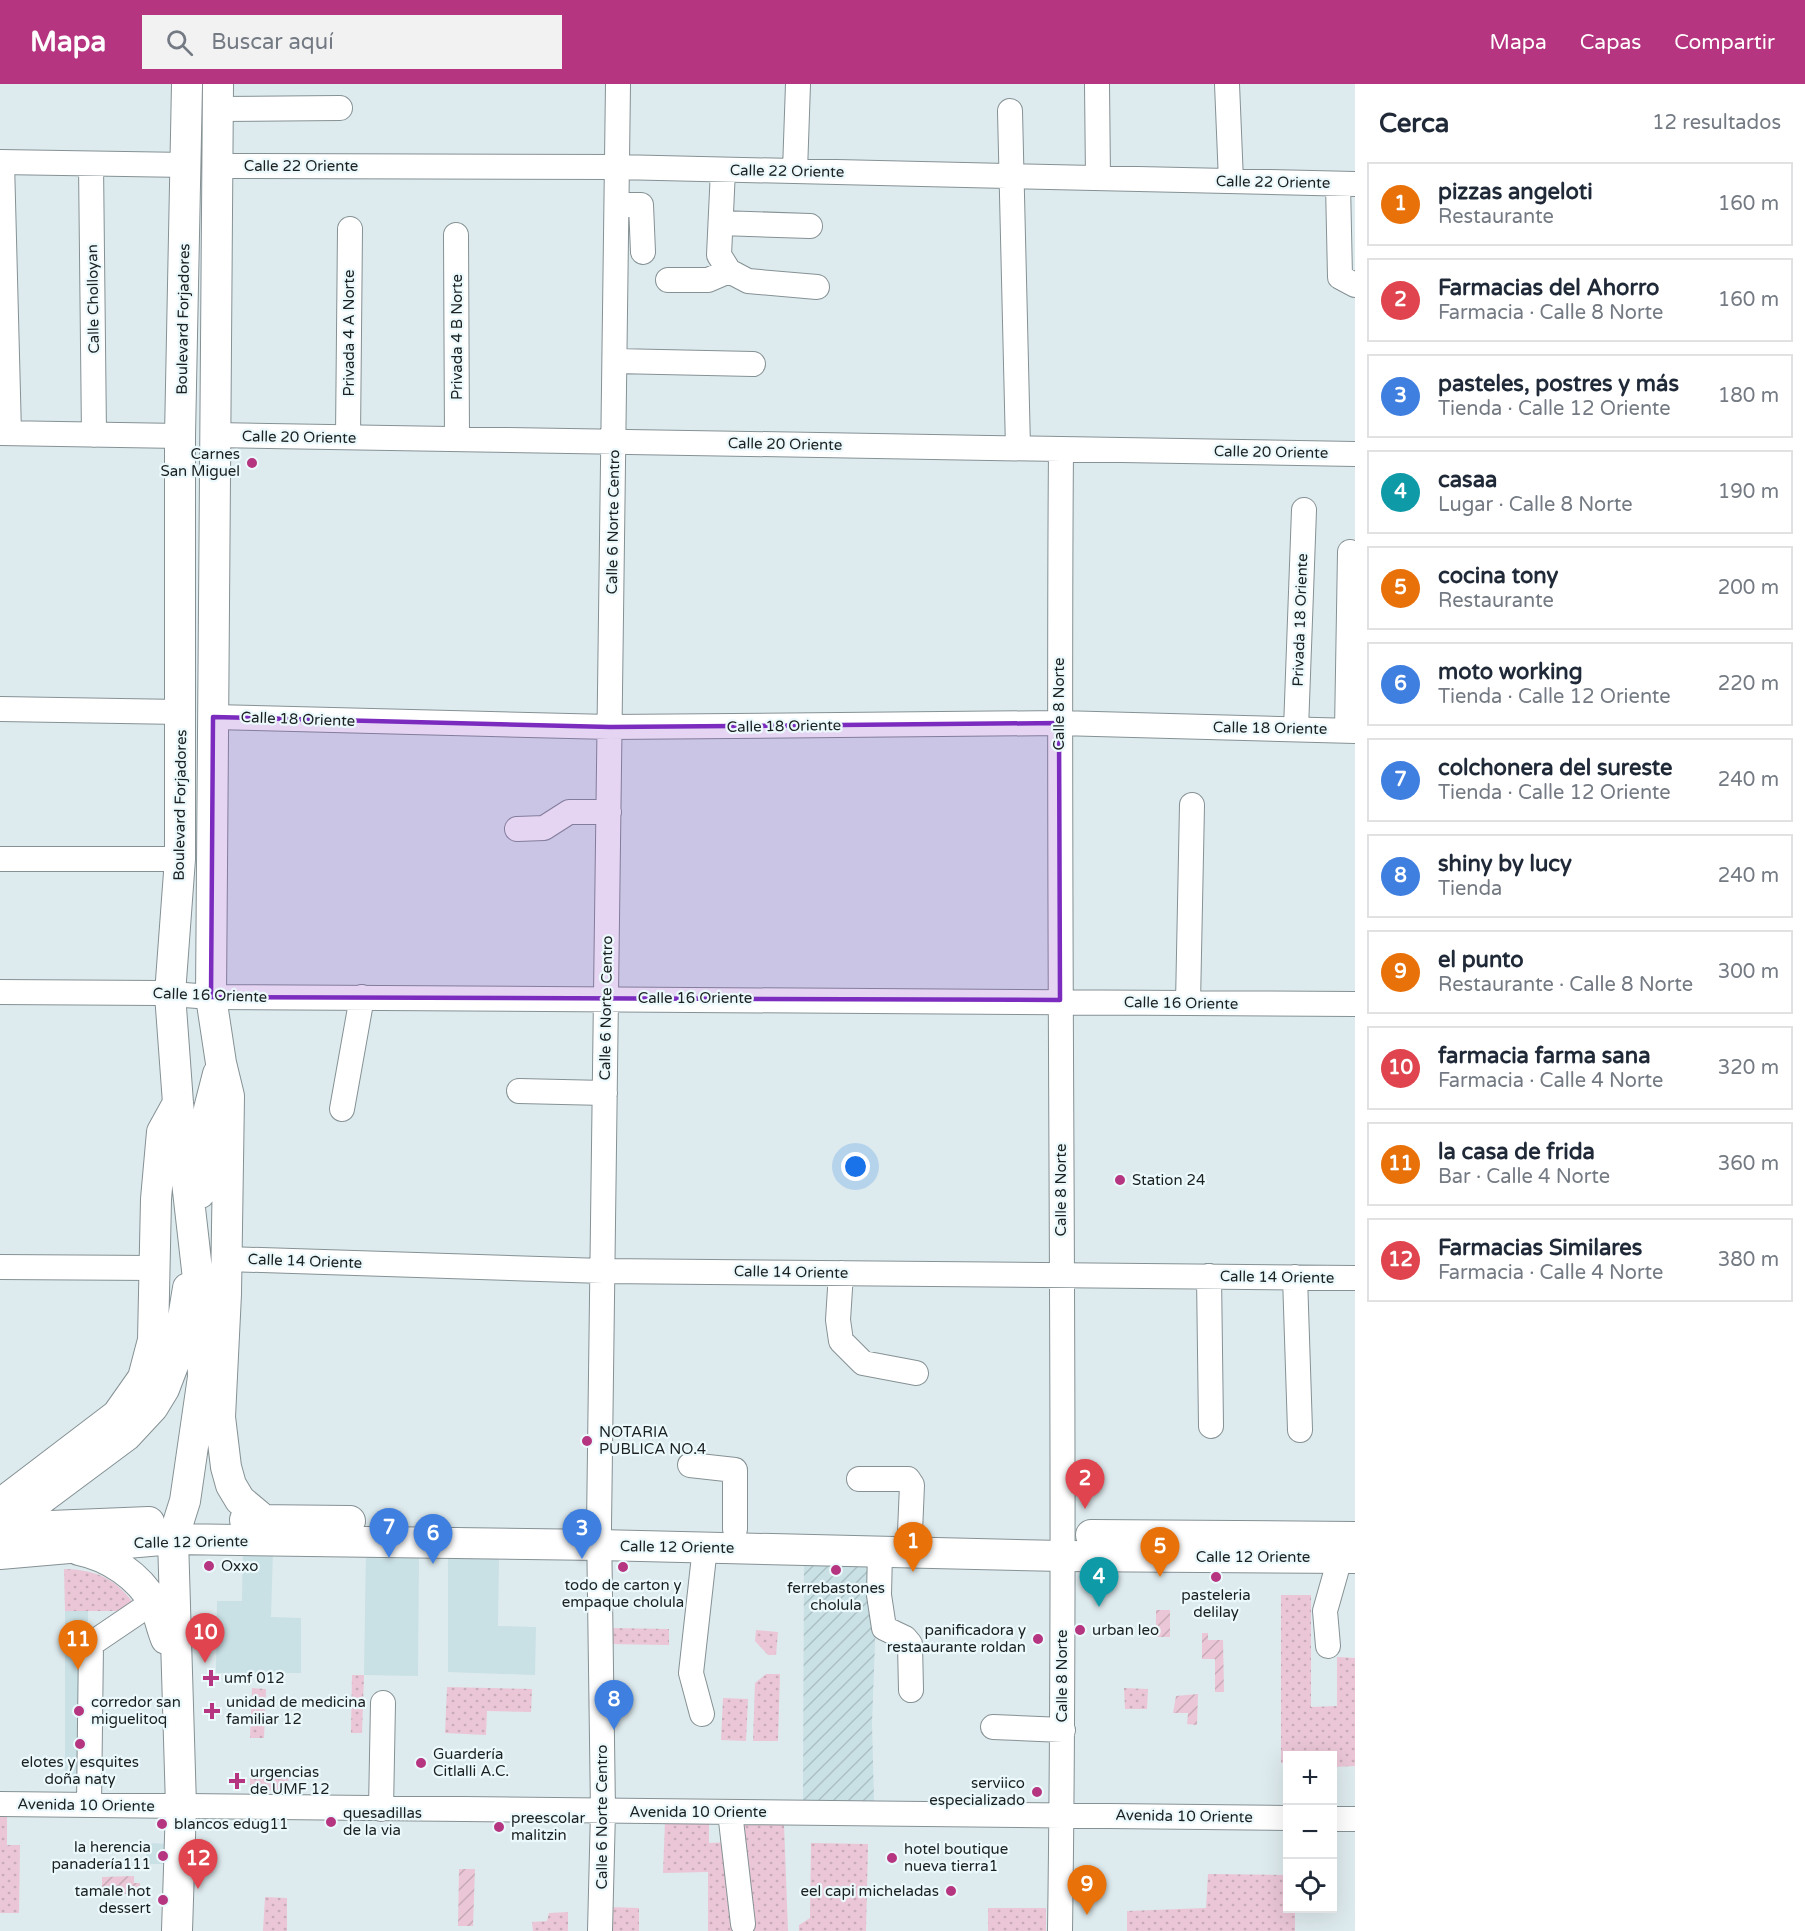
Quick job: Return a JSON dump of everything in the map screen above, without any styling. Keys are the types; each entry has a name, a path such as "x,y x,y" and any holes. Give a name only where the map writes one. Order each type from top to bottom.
{"main road":[{"name":"Boulevard Forjadores","path":"175,1667 176,1530 203,1377 201,1305 178,1103 170,994 180,859 180,436 187,84"},
{"name":"Boulevard Forjadores","path":"218,97 212,997 221,1063 229,1096 227,1259 220,1417 228,1475 236,1494 264,1520"},
{"path":"0,1529 126,1436 153,1407 171,1373 177,1355 194,1248 208,1109 221,1063"},
{"path":"0,1529 136,1391 151,1353 156,1199 162,1132 178,1103"},
{"name":"Calle 12 Oriente","path":"0,1529 70,1548 176,1530 264,1520 599,1535 705,1548 880,1551 1062,1546 1350,1551"},
{"name":"Calle 12 Oriente","path":"0,1529 599,1535 735,1529 910,1532 1062,1546"},
{"path":"70,1548 90,1552 121,1568 145,1589 153,1602 175,1667 181,1806 177,1931"}],"street":[{"name":"Calle 6 Norte Centro","path":"600,1931 603,1811 599,1535 615,361 633,202 617,167 618,84"},
{"path":"795,171 798,84"},
{"path":"1096,84 1098,178"},
{"path":"1227,84 1231,181"},
{"path":"218,97 340,108"},
{"path":"1010,111 1018,448"},
{"path":"180,436 4,433 1,162 187,165"},
{"name":"Calle Cholloyan","path":"92,164 94,435"},
{"name":"Calle 22 Oriente","path":"219,166 617,167 1347,184"},
{"path":"723,170 719,255 729,271 748,281 817,286"},
{"path":"1347,184 1340,277 1355,285"},
{"path":"633,202 643,252"},
{"path":"721,223 810,226"},
{"name":"Privada 4 A Norte","path":"348,437 350,230"},
{"name":"Privada 4 B Norte","path":"456,236 457,439"},
{"path":"668,280 708,280 729,271"},
{"path":"615,361 753,364"},
{"name":"Calle 20 Oriente","path":"215,435 1355,454"},
{"name":"Calle 8 Norte","path":"1060,1931 1063,1730 1059,723 1061,449"},
{"name":"Privada 18 Oriente","path":"1296,729 1304,510"},
{"path":"1350,552 1351,730"},
{"path":"0,709 181,712"},
{"name":"Calle 18 Oriente","path":"213,717 610,727 1059,723 1351,730"},
{"path":"1188,1003 1192,805"},
{"path":"517,829 544,828 569,812 609,812"},
{"path":"0,859 180,859"},
{"name":"Calle 16 Oriente","path":"0,992 170,994 212,997 606,997 1355,1004"},
{"path":"342,1109 362,997"},
{"path":"519,1091 605,1093"},
{"name":"Calle 14 Oriente","path":"227,1259 603,1270 1355,1278"},
{"path":"0,1267 154,1268"},
{"path":"841,1273 838,1320 841,1341 863,1363 916,1373"},
{"path":"1209,1276 1211,1426"},
{"path":"1294,1277 1300,1430"},
{"path":"690,1465 735,1470 735,1529"},
{"path":"859,1479 908,1479 912,1485 910,1532"},
{"path":"702,1714 691,1672 705,1548"},
{"path":"880,1551 879,1595 884,1628 905,1638 910,1644 911,1690"},
{"path":"1328,1646 1325,1611 1350,1551"},
{"path":"89,1805 91,1644 153,1602"},
{"path":"381,1809 383,1703"},
{"path":"993,1727 1063,1730"},
{"name":"Avenida 10 Oriente","path":"0,1804 1283,1818"},
{"path":"730,1812 743,1924"},
{"path":"1337,1819 1355,1819"}],"highlighted area":[{"path":"213,717 610,727 1059,723 1060,1000 211,997"}],"shaded area":[{"path":"243,1549 273,1549 271,1617 301,1618 301,1673 216,1673 217,1601 242,1601"},
{"path":"366,1549 419,1549 418,1676 364,1675"},
{"path":"448,1550 499,1554 498,1626 536,1627 535,1675 448,1672"},
{"path":"804,1555 878,1563 872,1723 874,1801 803,1800"},
{"path":"64,1569 89,1572 108,1579 124,1592 139,1611 65,1611"},
{"path":"1281,1595 1311,1595 1311,1707 1337,1706 1337,1657 1355,1658 1355,1766 1337,1767 1337,1751 1283,1751 1283,1763 1281,1763"},
{"path":"1156,1610 1170,1610 1170,1637 1156,1637"},
{"path":"65,1611 88,1611 87,1780 65,1779"},
{"path":"609,1628 669,1629 669,1645 609,1644"},
{"path":"756,1630 778,1632 776,1655 768,1655 755,1641"},
{"path":"1202,1633 1208,1633 1208,1640 1223,1640 1224,1692 1215,1692 1215,1659 1202,1659"},
{"path":"766,1674 780,1674 778,1741 753,1741 755,1683"},
{"path":"352,1675 364,1675 362,1733 351,1733"},
{"path":"447,1687 532,1689 531,1712 487,1711 486,1735 445,1733"},
{"path":"252,1688 266,1689 264,1738 250,1738"},
{"path":"1124,1688 1148,1689 1147,1709 1125,1709"},
{"path":"1198,1694 1197,1725 1187,1724 1188,1713 1173,1713 1176,1696"},
{"path":"723,1698 748,1699 746,1741 721,1740"},
{"path":"250,1768 289,1769 288,1791 250,1790"},
{"path":"0,1810 7,1811 7,1845 20,1845 19,1913 0,1913"},
{"path":"665,1821 709,1822 709,1843 732,1842 732,1825 784,1824 788,1931 708,1931 708,1872 663,1873"},
{"path":"147,1843 169,1844 169,1864 146,1864"},
{"path":"811,1843 868,1844 866,1931 799,1931 799,1925 810,1918"},
{"path":"459,1869 475,1869 473,1926 458,1926"},
{"path":"1208,1874 1283,1875 1283,1913 1295,1913 1295,1931 1127,1931 1127,1911 1206,1908"},
{"path":"134,1876 134,1883 140,1883 140,1894 102,1894 102,1877"},
{"path":"265,1897 287,1898 287,1931 263,1931"},
{"path":"609,1907 639,1908 639,1931 609,1931"},
{"path":"988,1908 1046,1908 1046,1931 988,1931"},
{"path":"568,1912 568,1931 533,1931 532,1922 547,1921 549,1913"}],"place":[{"name":"Carnes San Miguel","path":"252,463"},
{"name":"Station 24","path":"1120,1180"},
{"name":"NOTARIA PUBLICA NO.4","path":"587,1441"},
{"name":"Farmacias del Ahorro","path":"1085,1509"},
{"name":"colchonera del sureste","path":"389,1558"},
{"name":"pasteles, postres y más","path":"582,1559"},
{"name":"moto working","path":"433,1564"},
{"name":"Oxxo","path":"209,1566"},
{"name":"todo de carton y empaque cholula","path":"623,1567"},
{"name":"ferrebastones cholula","path":"836,1570"},
{"name":"pizzas angeloti","path":"913,1572"},
{"name":"cocina tony","path":"1160,1577"},
{"name":"pasteleria delilay","path":"1216,1577"},
{"name":"casaa","path":"1099,1607"},
{"name":"urban leo","path":"1080,1630"},
{"name":"panificadora y restaaurante roldan","path":"1038,1639"},
{"name":"farmacia farma sana","path":"205,1663"},
{"name":"la casa de frida","path":"78,1670"},
{"name":"umf 012","path":"211,1678"},
{"name":"corredor san miguelitoq","path":"79,1711"},
{"name":"unidad de medicina familiar 12","path":"212,1711"},
{"name":"shiny by lucy","path":"614,1730"},
{"name":"elotes y esquites doña naty","path":"80,1744"},
{"name":"Guardería Citlalli A.C.","path":"421,1763"},
{"name":"urgencias de UMF 12","path":"237,1781"},
{"name":"serviico especializado","path":"1037,1792"},
{"name":"quesadillas de la via","path":"331,1822"},
{"name":"blancos edug11","path":"162,1824"},
{"name":"preescolar malitzin","path":"499,1827"},
{"name":"la herencia panadería111","path":"163,1856"},
{"name":"hotel boutique nueva tierra1","path":"892,1858"},
{"name":"Farmacias Similares","path":"198,1889"},
{"name":"eel capi micheladas","path":"951,1891"},
{"name":"tamale hot dessert","path":"163,1900"},
{"name":"el punto","path":"1087,1915"}]}
